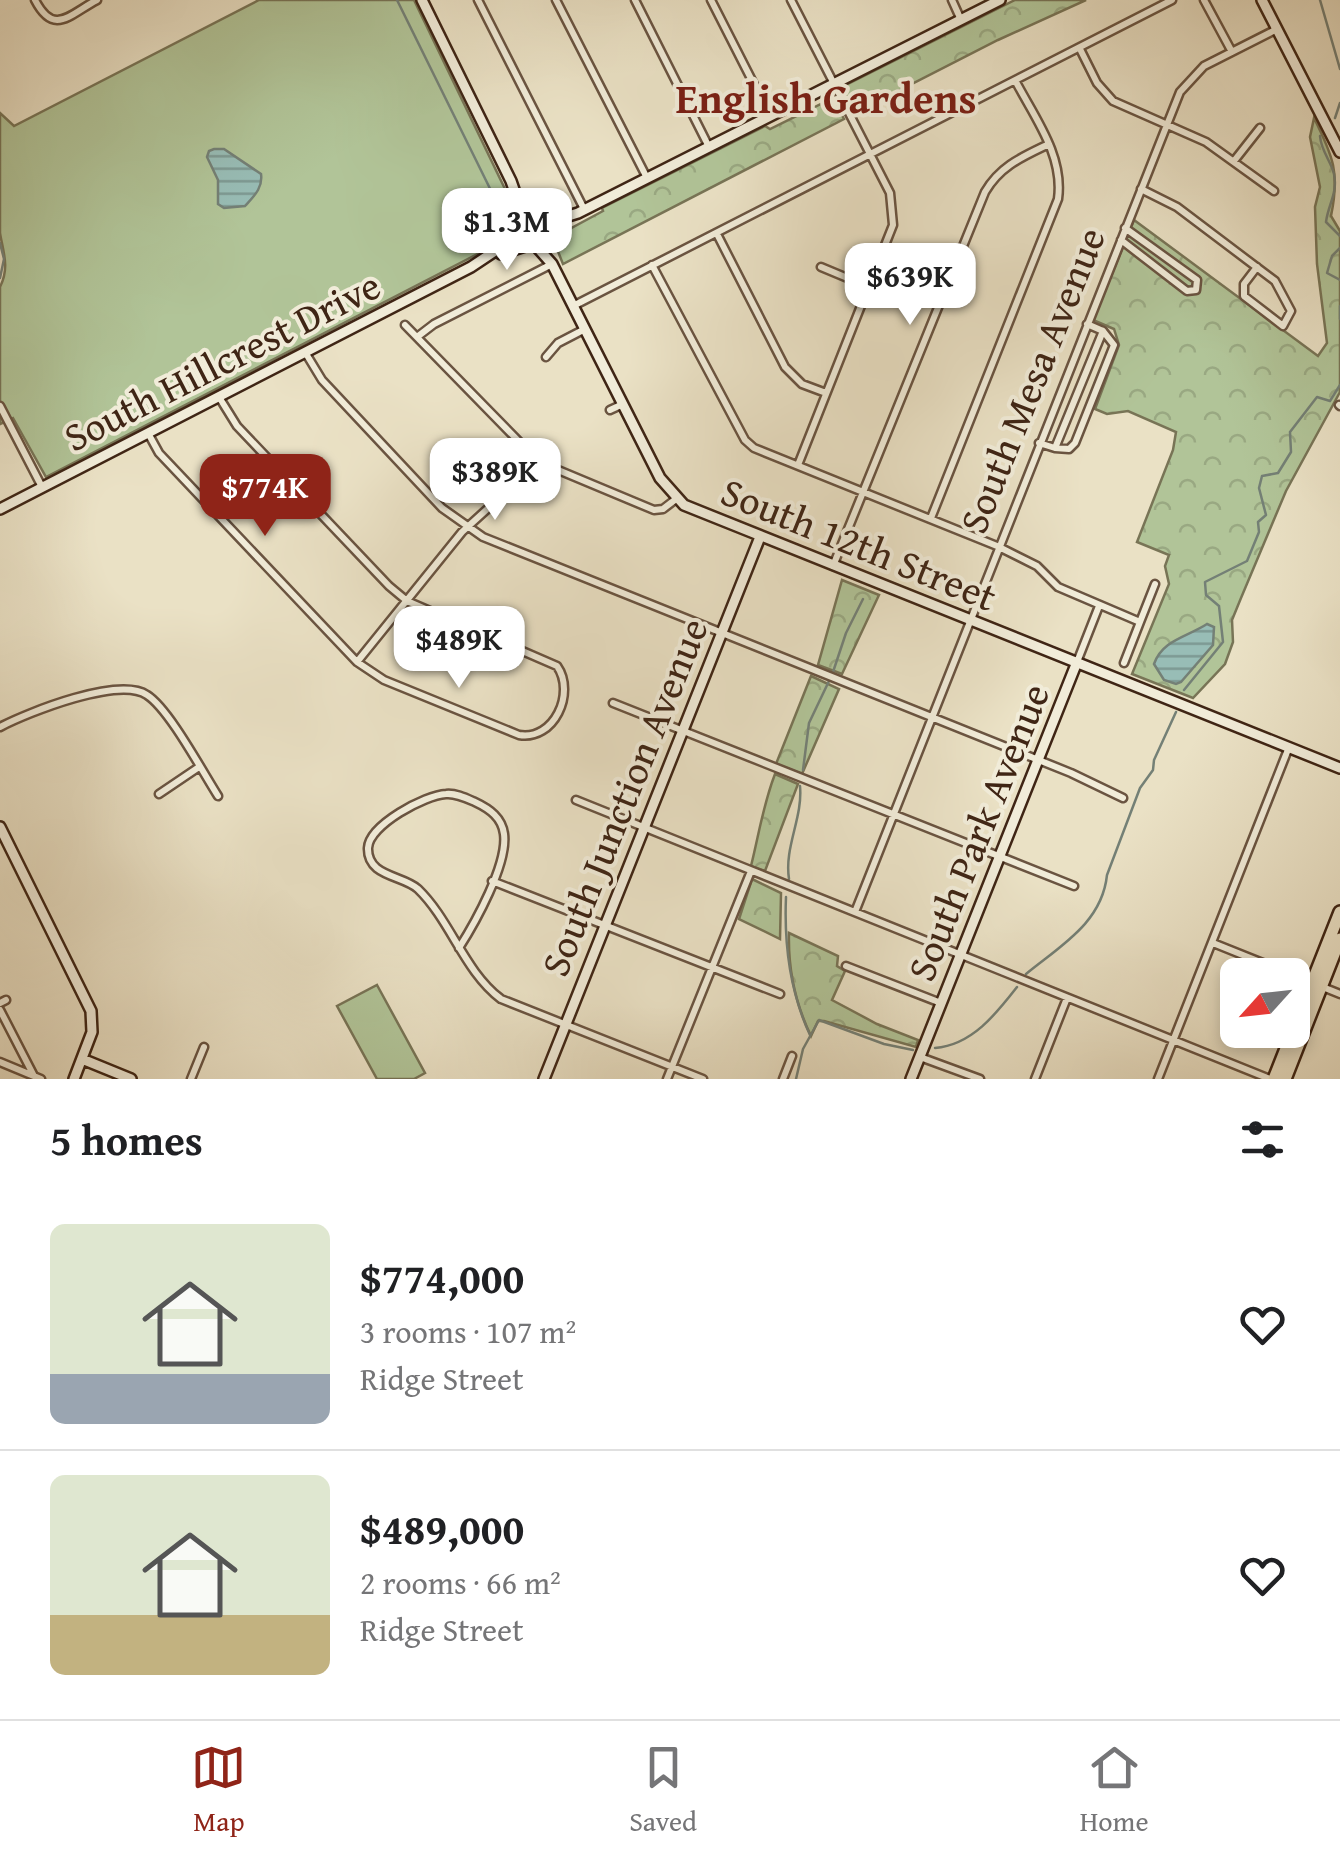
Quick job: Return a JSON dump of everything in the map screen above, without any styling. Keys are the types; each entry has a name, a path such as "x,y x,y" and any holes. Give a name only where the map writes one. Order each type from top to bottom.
{"highway":[{"path":"1284,1079 1340,912"},
{"path":"1272,1079 1340,939"}],"street":[{"path":"35,0 53,22 68,18 96,0"},
{"path":"422,0 512,180 543,222 550,237 552,264"},
{"path":"478,0 581,211"},
{"path":"556,0 647,178"},
{"path":"635,0 709,147"},
{"path":"712,0 770,116"},
{"path":"792,0 890,193 894,210 893,225 870,287 798,466"},
{"path":"952,0 961,20"},
{"path":"471,266 526,229 581,211 1000,0"},
{"path":"574,306 1172,0"},
{"path":"1204,0 1232,52"},
{"path":"1262,0 1340,152"},
{"name":"South Mesa Avenue","path":"855,912 1180,92 1204,66 1277,29"},
{"path":"1080,48 1097,83 1114,101 1206,142 1274,192"},
{"path":"931,518 1058,199 1060,181 1049,144 1016,82"},
{"path":"1234,161 1260,128"},
{"path":"833,566 984,192 1008,164 1049,144"},
{"path":"512,180 533,245 552,264 660,478 676,500"},
{"path":"1141,190 1177,207 1257,268 1274,281 1291,311 1283,326 1244,296 1244,284 1257,268"},
{"path":"471,266 533,245 544,245 581,211"},
{"path":"1121,240 1187,291 1196,290 1197,280 1125,228"},
{"path":"717,234 785,366 802,384 826,393"},
{"path":"417,337 434,324 552,264"},
{"path":"652,265 737,429 754,448 998,546 1037,566 1058,587 1140,622"},
{"name":"South Hillcrest Drive","path":"0,508 471,266"},
{"path":"821,267 870,287"},
{"path":"1039,444 1069,449 1075,442 1114,345 1103,330 1087,324"},
{"name":"South 12th Street","path":"406,325 539,462 654,510 664,509 676,500 760,538 1340,768"},
{"path":"546,357 558,344 585,329"},
{"path":"1054,448 1103,330"},
{"path":"305,352 322,380 442,508 467,528 1123,798"},
{"path":"148,433 159,453 357,662 384,680 519,734 536,736 547,730 560,706 565,682 557,666 407,600 389,586 237,426 219,396"},
{"path":"610,410 623,404"},
{"path":"0,406 42,487"},
{"path":"357,662 467,528 539,462"},
{"name":"South Junction Avenue","path":"544,1079 760,538"},
{"path":"1124,664 1156,584"},
{"name":"South Park Avenue","path":"911,1079 1098,606"},
{"path":"0,727 34,711 131,688 151,697 158,705 218,796"},
{"path":"613,703 1074,886"},
{"path":"1158,1079 1289,747"},
{"path":"159,794 199,767"},
{"path":"459,948 492,881 504,846 504,831 498,817 487,808 456,794 435,796 380,825 371,836 369,858 375,867 419,890 485,986 502,1000 703,1079"},
{"path":"576,800 1272,1079"},
{"path":"0,827 90,1007 93,1026 74,1079"},
{"path":"668,1079 751,871"},
{"path":"492,881 780,994"},
{"path":"1213,942 1340,994"},
{"path":"846,966 942,1003"},
{"path":"1034,1079 1067,998"},
{"path":"2,1004 37,1078"},
{"path":"190,1079 204,1046"},
{"path":"783,1079 792,1056"},
{"path":"920,1057 980,1079"},
{"path":"82,1059 131,1079"},
{"path":"0,1062 37,1078"}],"green space":[{"path":"259,0 414,0 517,214 514,229 495,245 46,477 13,418 0,424 0,287 5,266 0,233 0,113 14,126"},
{"path":"1015,0 1086,0 855,113 844,92 846,85"},
{"path":"834,101 844,119 563,264 557,249 566,231 603,211 602,208 765,126 770,129"},
{"path":"1314,118 1333,165 1331,216 1340,231 1340,392 1286,491 1232,620 1233,642 1225,664 1193,698 1132,674 1169,584 1165,566 1169,555 1137,542 1173,450 1176,432 1128,411 1107,414 1095,409 1119,345 1114,329 1093,320 1134,220 1318,356 1327,343 1317,264 1315,207 1320,187 1310,137"},
{"path":"842,580 879,595 842,674 818,665"},
{"path":"811,676 839,689 802,774 776,764"},
{"path":"775,774 798,784 765,871 751,866"},
{"path":"752,879 781,893 780,939 739,919"},
{"path":"789,933 838,956 837,966 845,971 832,1000 918,1040 916,1047 824,1021 818,1021 811,1036 794,986"},
{"path":"377,985 425,1073 414,1079 377,1079 337,1006"}],"water":[{"path":"214,149 224,149 261,174 259,188 245,206 224,208 218,204 218,180 207,157"},
{"path":"1207,624 1214,627 1213,645 1181,682 1164,680 1154,664 1163,649"}],"waterway":[{"path":"397,0 505,219"},
{"path":"1320,0 1340,69"},
{"path":"1335,118 1340,103"},
{"path":"1320,136 1335,181 1326,222 1340,236"},
{"path":"0,243 4,259 0,278"},
{"path":"1340,248 1332,256 1327,273 1340,280"},
{"path":"1340,306 1340,319"},
{"path":"1184,690 1223,642 1219,606 1206,595 1205,582 1247,561 1259,532 1258,522 1266,515 1259,488 1262,476 1278,473 1291,452 1290,432 1317,397 1330,401 1340,385"},
{"path":"833,672 863,599"},
{"path":"803,770 809,723 829,681"},
{"path":"1026,974 1077,932 1097,907 1140,788 1153,770 1176,712"},
{"path":"789,879 800,786"},
{"path":"786,897 790,968 810,1035"},
{"path":"935,1048 972,1034 1017,987"},
{"path":"796,1079 803,1049 819,1020 884,1044 913,1050"}],"district":[{"name":"English Gardens","path":"826,98"}]}
